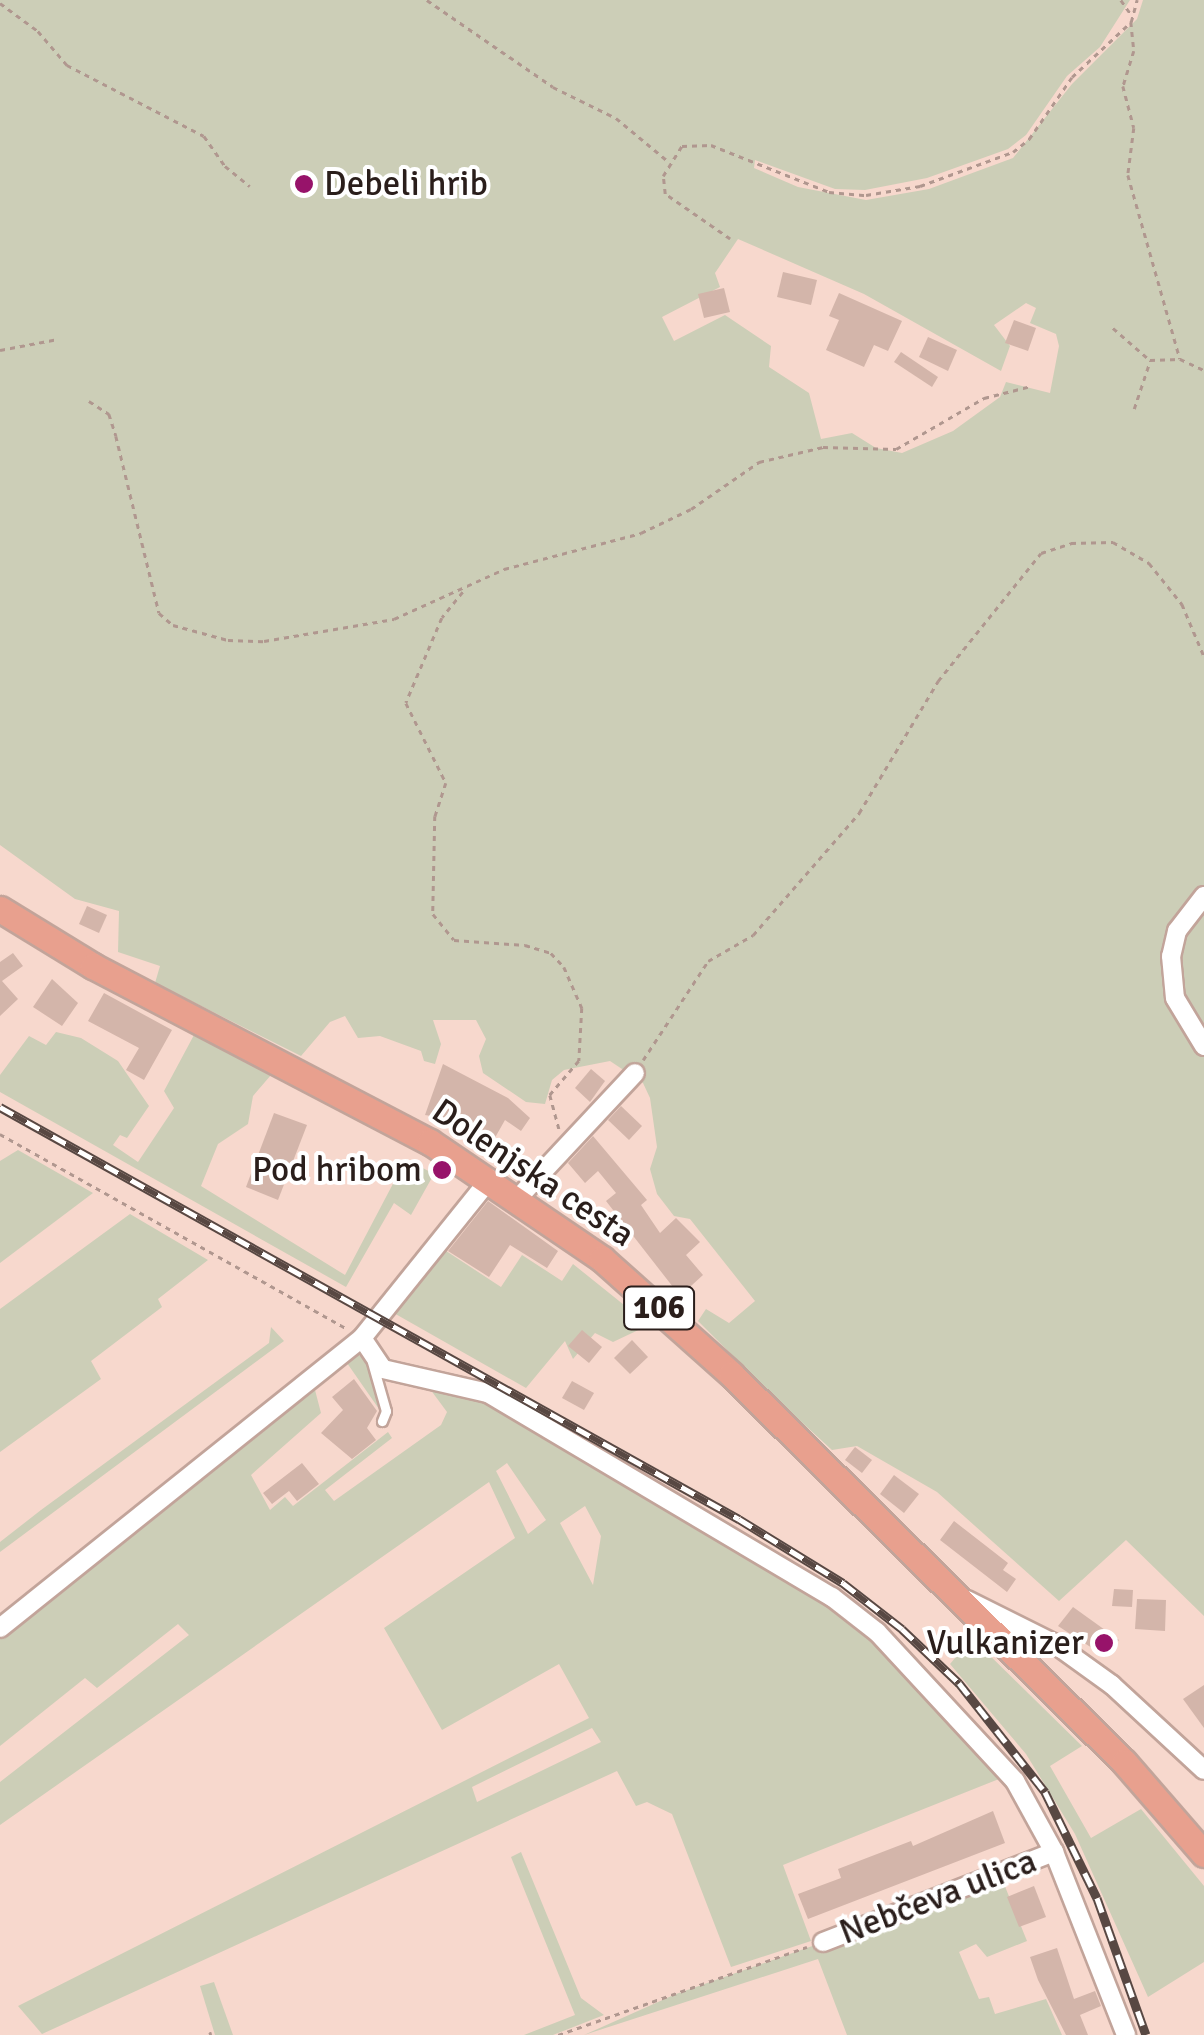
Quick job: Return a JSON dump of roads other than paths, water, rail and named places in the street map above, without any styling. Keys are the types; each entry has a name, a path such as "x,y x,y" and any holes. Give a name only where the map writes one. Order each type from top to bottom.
{"main road":[{"name":"Dolenjska cesta","path":"0,909 93,966 357,1102 518,1198 669,1317 1124,1762 1204,1854"}],"street":[{"path":"1204,896 1176,931 1170,956 1175,998 1204,1046"},
{"path":"518,1198 571,1146 635,1073"},
{"path":"0,1628 366,1346 490,1179"},
{"name":"Nebčeva ulica","path":"366,1346 403,1377 488,1393 818,1588 877,1632 949,1703 1015,1781 1054,1852 1126,2035"},
{"name":"Dolenjska cesta","path":"954,1595 1055,1644 1112,1685 1204,1770"},
{"name":"Nebčeva ulica","path":"822,1942 1054,1852"}],"lane":[{"path":"366,1346 386,1410 382,1421"}],"railway":[{"path":"0,1107 739,1519 843,1583 902,1629 959,1683 1045,1792 1097,1898 1146,2035"}],"place":[{"name":"Debeli hrib","path":"304,184"},
{"name":"Pod hribom","path":"442,1170"},
{"name":"Vulkanizer","path":"1104,1643"}]}
